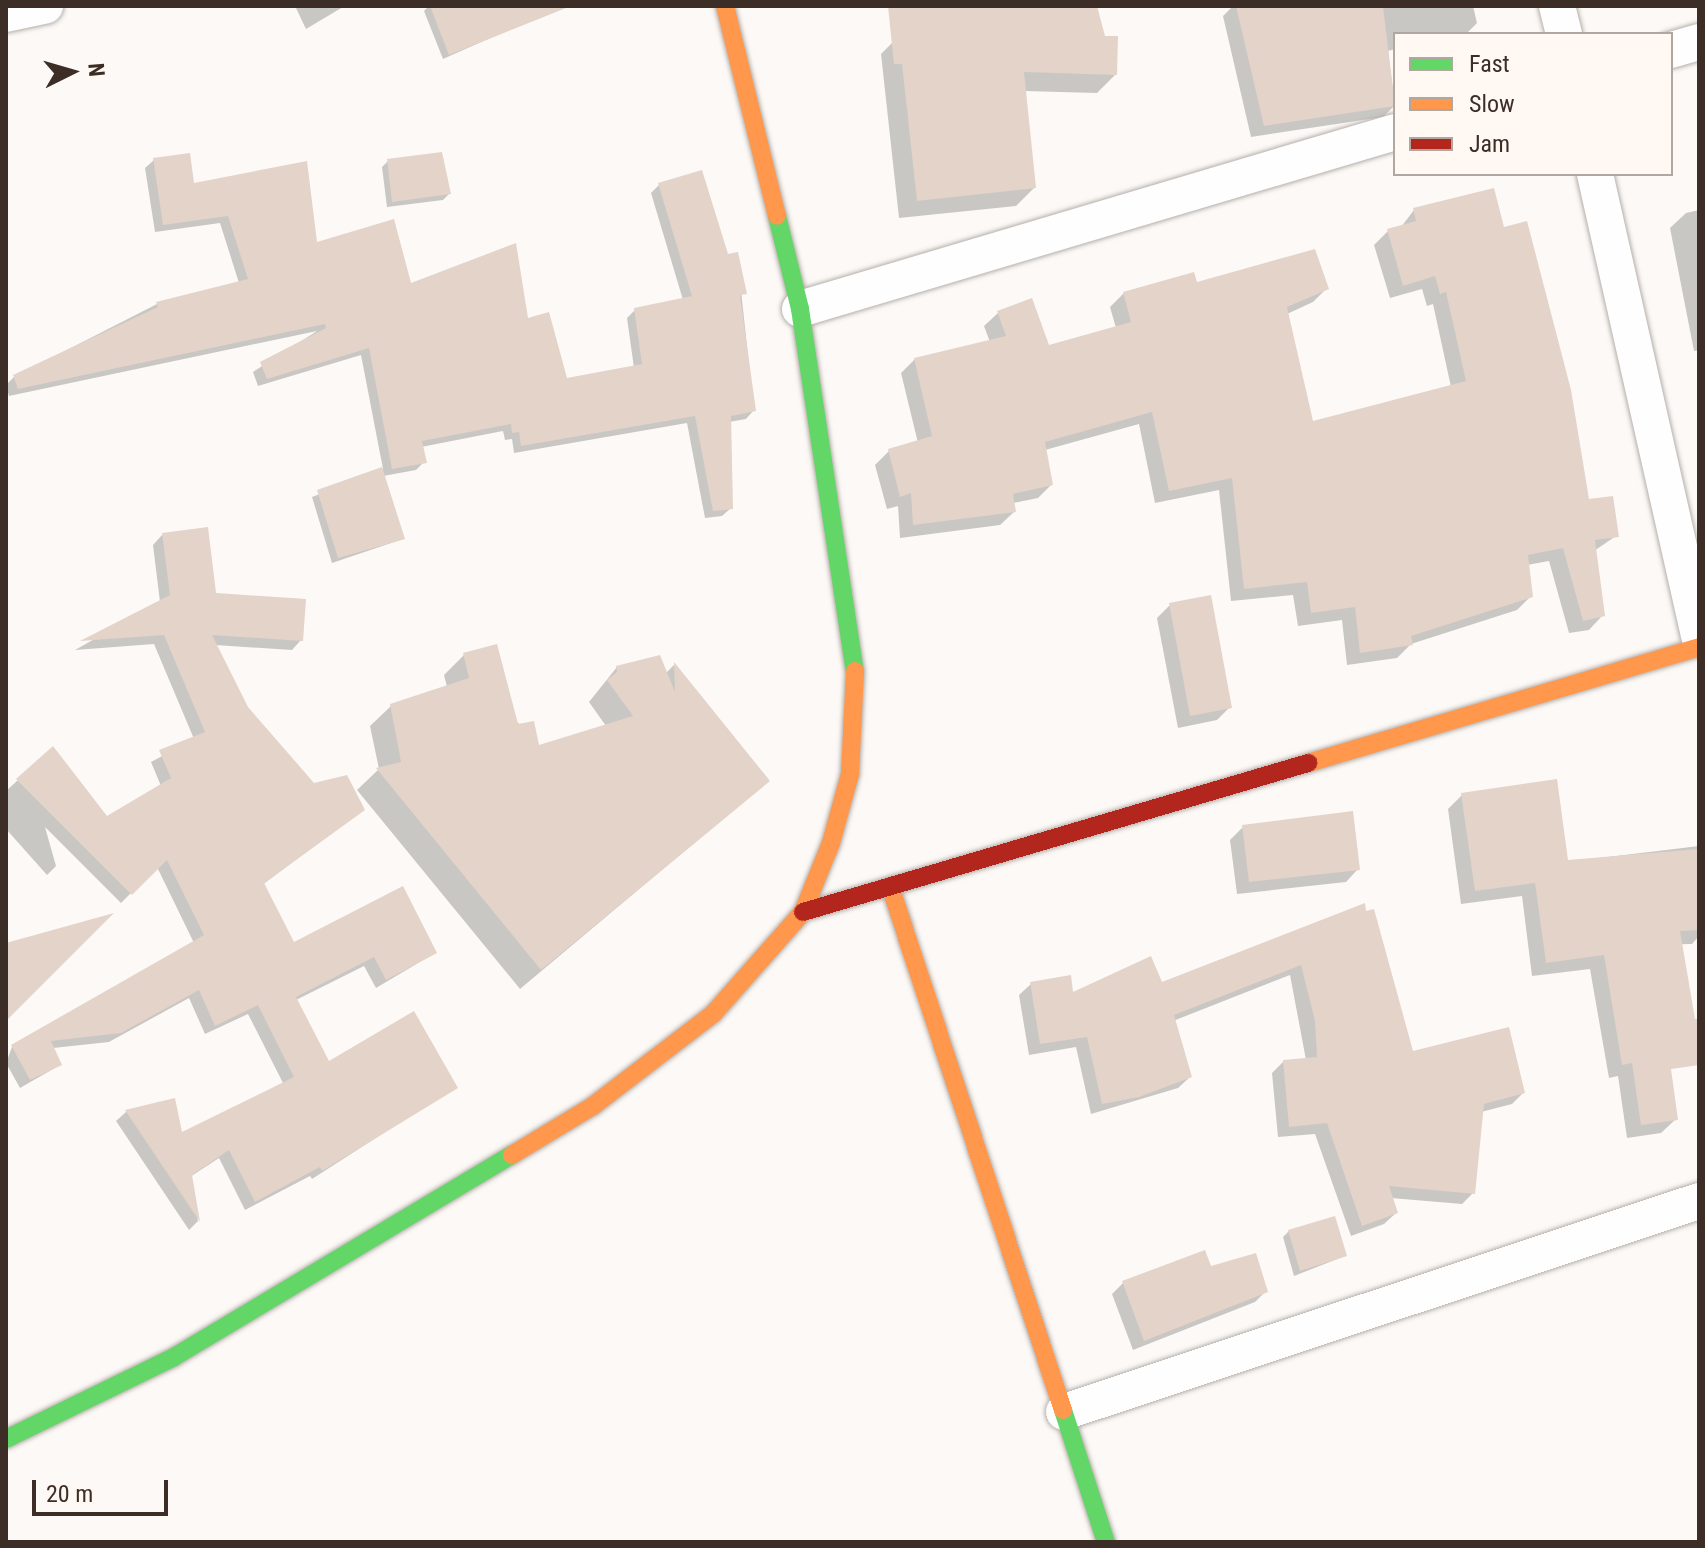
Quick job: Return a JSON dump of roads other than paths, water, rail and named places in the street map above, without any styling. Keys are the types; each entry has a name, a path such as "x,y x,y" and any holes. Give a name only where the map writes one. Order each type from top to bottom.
{"street":[{"path":"6,14 45,6"},
{"path":"6,1439 174,1357 593,1106 713,1014 803,912 831,843 850,774 857,684 800,309 725,6"},
{"path":"1557,6 1564,32"},
{"path":"1673,49 1699,42"},
{"path":"800,309 1393,133"},
{"path":"1595,176 1699,635"},
{"path":"803,912 1699,647"},
{"path":"890,886 1106,1542"},
{"path":"1064,1412 1699,1201"}]}
